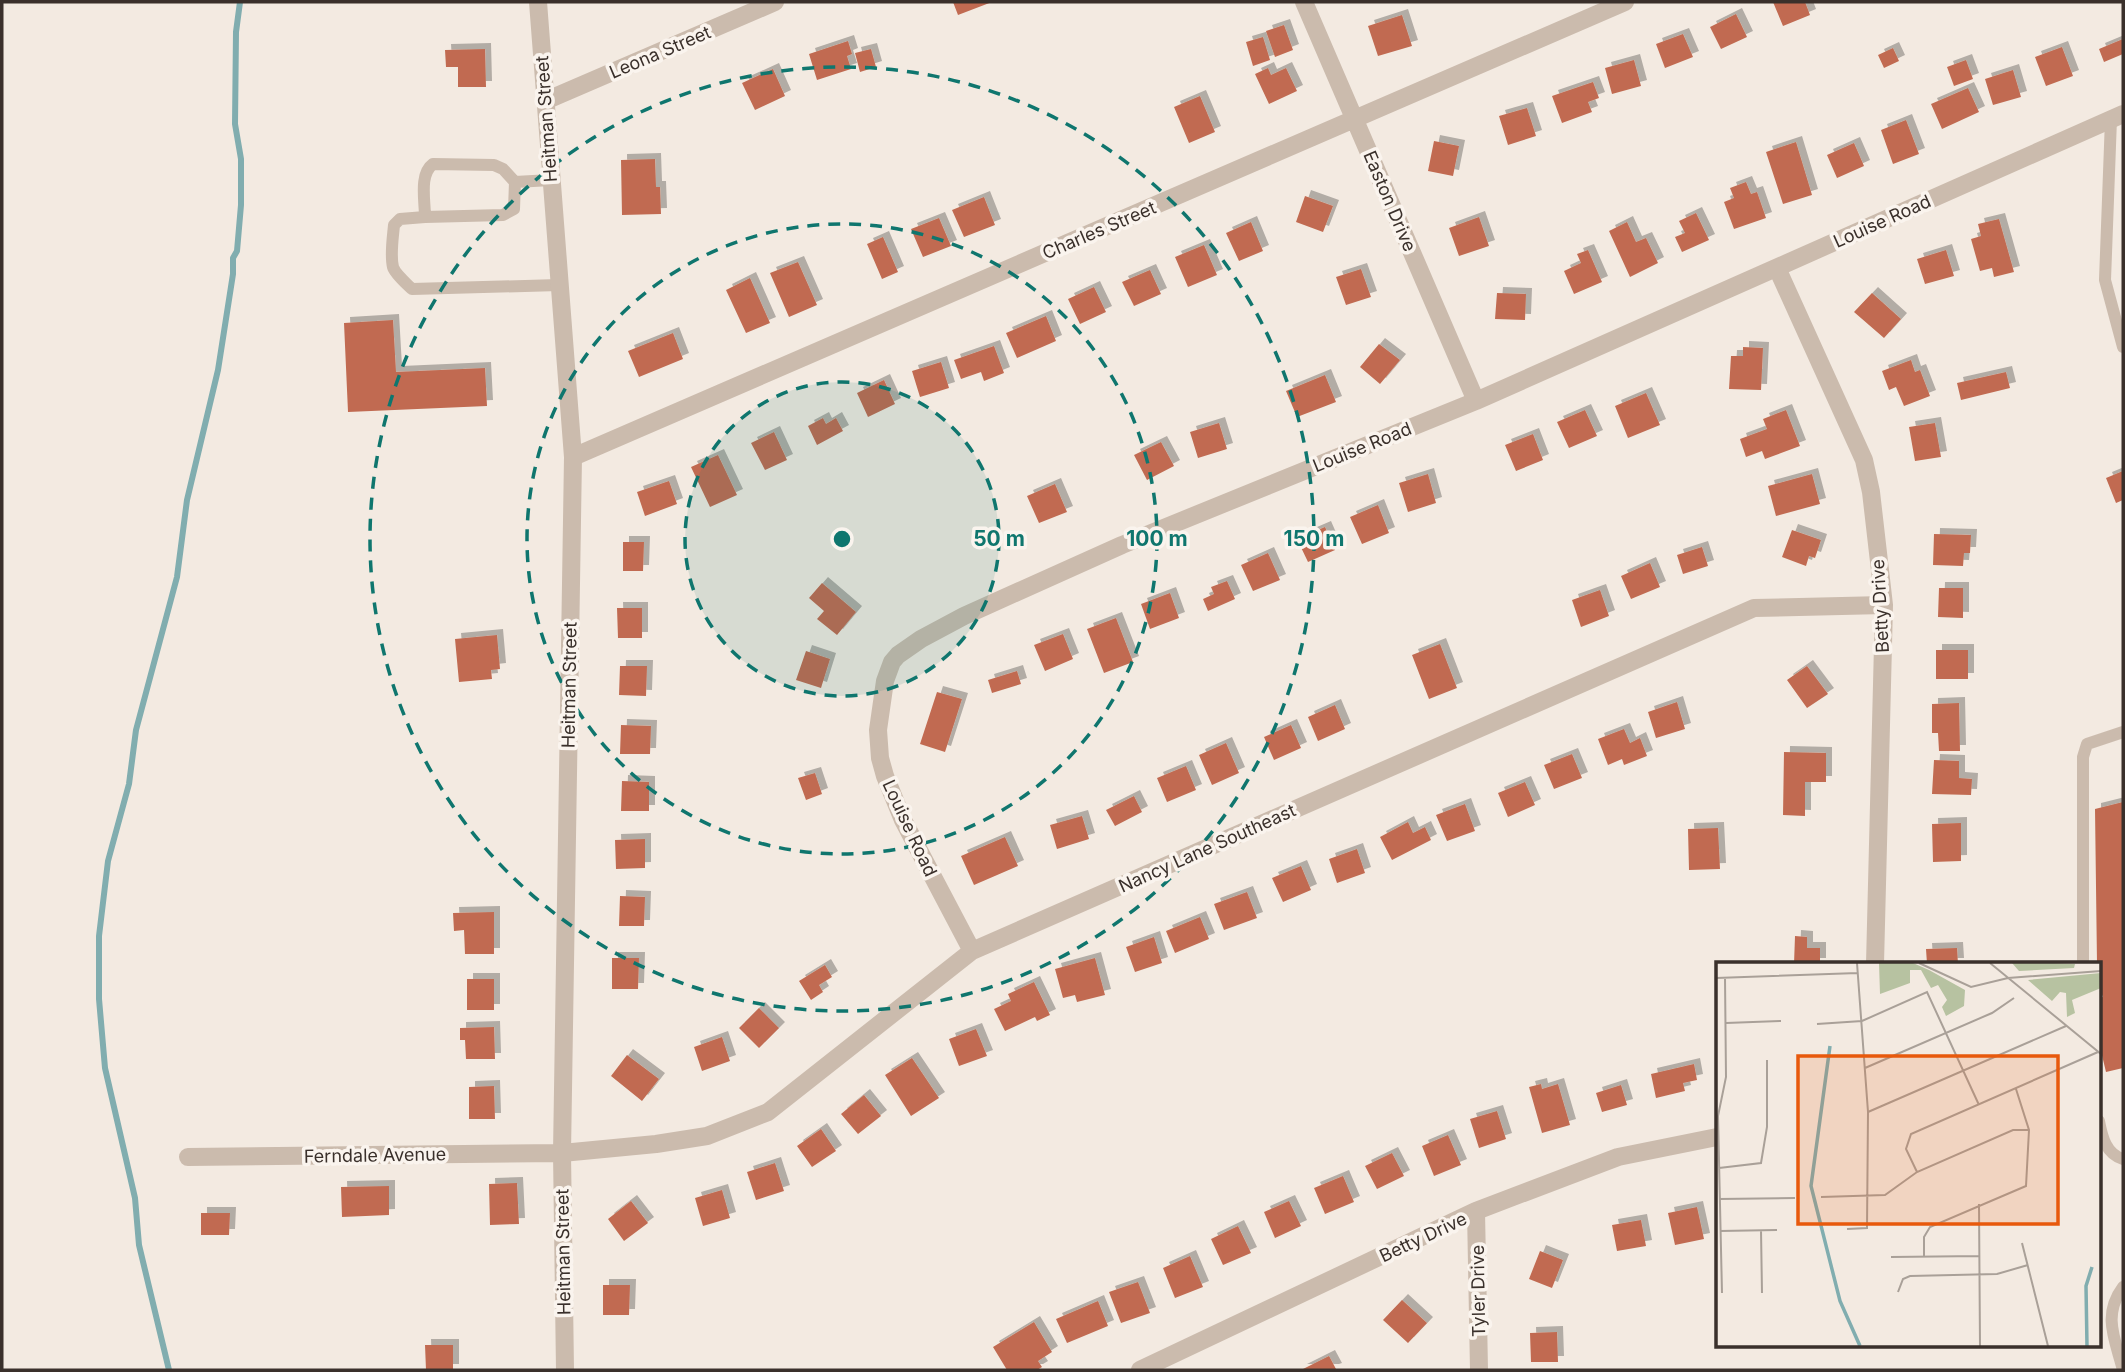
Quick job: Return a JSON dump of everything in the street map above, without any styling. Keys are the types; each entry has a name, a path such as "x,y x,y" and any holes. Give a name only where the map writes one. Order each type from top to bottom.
{"street":[{"name":"Heitman Street","path":"538,2 573,457 562,1153 565,1370"},
{"name":"Leona Street","path":"545,101 775,2"},
{"name":"Easton Drive","path":"1304,2 1476,401"},
{"name":"Charles Street","path":"573,457 1625,2"},
{"name":"Louise Road","path":"972,951 903,820 880,758 878,730 885,681 892,662 898,655 964,616 1122,545 1476,401 2117,116"},
{"name":"Betty Drive","path":"1777,268 1864,460 1871,492 1884,605 1875,962"},
{"name":"Nancy Lane Southeast","path":"562,1153 707,1136 768,1112 972,951 1754,608 1884,605"},
{"name":"Betty Drive","path":"1140,1370 1476,1211 1618,1157 1716,1137"},
{"name":"Ferndale Avenue","path":"187,1157 562,1153"},
{"name":"Tyler Drive","path":"1476,1211 1479,1370"}],"lane":[{"path":"2117,116 2105,281 2123,347"},
{"path":"425,217 424,176 433,164 494,165 503,169 514,182 514,209 503,215 400,219 394,225 393,268 412,289 559,285"},
{"path":"514,182 551,180"},
{"path":"2083,962 2083,757 2087,744 2123,732"},
{"path":"2100,1128 2102,1142 2123,1159"},
{"path":"2123,1287 2112,1304 2110,1322 2123,1370"}],"building":[{"path":"953,2 992,2 958,15"},
{"path":"1773,2 1805,2 1810,15 1783,26"},
{"path":"1736,14 1747,37 1721,49 1710,27"},
{"path":"1402,15 1412,46 1378,56 1368,26"},
{"path":"1284,25 1293,50 1275,57 1266,31"},
{"path":"1683,34 1693,57 1665,68 1656,44"},
{"path":"1263,37 1270,60 1253,66 1246,42"},
{"path":"2123,39 2123,54 2104,62 2099,49"},
{"path":"848,41 852,54 847,56 851,69 817,80 809,54"},
{"path":"2062,47 2073,76 2046,86 2035,57"},
{"path":"1893,48 1899,61 1884,68 1878,55"},
{"path":"485,49 486,87 458,87 458,67 446,67 445,50"},
{"path":"871,49 876,67 860,72 855,53"},
{"path":"1634,60 1641,86 1612,94 1605,68"},
{"path":"1966,60 1973,79 1954,86 1947,67"},
{"path":"1268,68 1271,75 1286,68 1297,91 1269,104 1255,74"},
{"path":"773,69 785,96 755,110 742,83"},
{"path":"2013,70 2021,97 1993,105 1985,79"},
{"path":"1593,82 1599,98 1588,102 1592,112 1562,123 1552,96"},
{"path":"1968,88 1979,112 1942,129 1931,104"},
{"path":"1200,96 1215,132 1189,143 1174,107"},
{"path":"1527,108 1536,136 1508,145 1499,116"},
{"path":"1906,120 1919,154 1893,164 1881,130"},
{"path":"1434,141 1459,146 1453,176 1428,171"},
{"path":"1796,142 1812,195 1783,204 1766,152"},
{"path":"1854,143 1864,166 1837,178 1827,155"},
{"path":"655,159 661,214 622,215 621,160"},
{"path":"1746,182 1751,194 1757,192 1766,218 1734,229 1724,202 1734,198 1730,188"},
{"path":"1305,196 1333,206 1323,232 1296,222"},
{"path":"984,197 995,225 964,237 952,210"},
{"path":"1696,213 1709,240 1682,252 1675,237 1685,233 1679,221"},
{"path":"1479,217 1489,246 1459,256 1449,228"},
{"path":"939,218 951,246 923,257 911,229"},
{"path":"1999,219 2014,272 1994,277 1992,268 1980,271 1971,239 1981,236 1978,224"},
{"path":"1251,222 1263,251 1239,261 1226,233"},
{"path":"1627,222 1636,242 1646,238 1658,263 1630,277 1609,231"},
{"path":"883,237 898,272 882,279 867,244"},
{"path":"1204,245 1217,275 1188,287 1175,257"},
{"path":"1588,250 1602,282 1574,294 1564,271 1581,263 1577,254"},
{"path":"1946,250 1954,276 1925,284 1917,259"},
{"path":"798,262 817,305 789,317 770,273"},
{"path":"1361,269 1371,297 1346,305 1336,277"},
{"path":"1150,270 1161,294 1134,306 1122,282"},
{"path":"750,278 770,323 746,333 726,290"},
{"path":"1094,287 1106,312 1080,324 1068,299"},
{"path":"1497,293 1526,294 1525,320 1495,319"},
{"path":"1872,293 1901,319 1884,338 1854,312"},
{"path":"1046,316 1056,341 1017,358 1006,333"},
{"path":"393,320 396,372 485,368 487,406 348,412 344,323"},
{"path":"673,333 683,359 639,377 628,351"},
{"path":"1379,344 1400,360 1380,384 1360,367"},
{"path":"994,346 1004,373 984,381 981,372 961,379 954,360"},
{"path":"1743,347 1763,348 1761,390 1729,389 1731,356 1743,356"},
{"path":"1911,360 1915,372 1920,370 1930,396 1904,406 1896,387 1889,390 1882,371"},
{"path":"941,362 949,388 920,397 912,371"},
{"path":"2006,372 2010,388 1961,400 1957,383"},
{"path":"1325,375 1336,402 1297,417 1286,391"},
{"path":"884,380 895,404 868,417 857,393"},
{"path":"1646,393 1660,425 1628,438 1615,406"},
{"path":"1585,410 1597,436 1569,448 1557,422"},
{"path":"1786,410 1800,446 1765,459 1762,451 1746,457 1740,439 1767,429 1763,419"},
{"path":"823,418 826,424 836,418 843,431 817,445 808,426"},
{"path":"1219,423 1227,449 1198,458 1190,432"},
{"path":"1935,423 1941,457 1915,461 1909,427"},
{"path":"774,432 787,460 765,470 751,443"},
{"path":"1533,434 1543,460 1516,471 1505,445"},
{"path":"1161,442 1174,466 1147,480 1134,455"},
{"path":"718,455 737,495 710,507 691,467"},
{"path":"2123,471 2123,500 2116,503 2106,478"},
{"path":"1428,474 1436,503 1408,512 1399,483"},
{"path":"1812,474 1820,504 1776,516 1768,486"},
{"path":"669,481 677,504 645,516 637,492"},
{"path":"1055,484 1067,512 1039,523 1027,496"},
{"path":"1378,505 1389,533 1362,544 1350,517"},
{"path":"1325,527 1335,550 1308,562 1297,539"},
{"path":"1792,530 1821,540 1815,558 1809,556 1806,566 1782,557"},
{"path":"1934,534 1971,535 1970,553 1964,553 1963,566 1933,565"},
{"path":"623,542 644,542 643,571 623,571"},
{"path":"1702,547 1708,566 1683,574 1677,555"},
{"path":"1268,553 1280,580 1253,591 1241,565"},
{"path":"1650,563 1660,587 1631,599 1621,576"},
{"path":"1227,581 1235,599 1208,611 1203,599 1214,594 1211,587"},
{"path":"822,583 856,612 837,635 817,619 824,611 809,598"},
{"path":"1939,588 1963,588 1963,618 1938,617"},
{"path":"1600,590 1609,616 1581,627 1572,600"},
{"path":"1170,593 1179,618 1150,629 1141,604"},
{"path":"617,608 642,608 642,638 618,638"},
{"path":"1116,618 1133,662 1104,673 1087,629"},
{"path":"1063,634 1073,659 1045,671 1034,645"},
{"path":"497,635 500,669 491,670 492,679 459,682 455,639"},
{"path":"1440,644 1457,688 1429,699 1412,655"},
{"path":"1936,650 1968,650 1968,679 1936,679"},
{"path":"806,651 830,659 821,688 796,680"},
{"path":"620,666 647,666 646,696 619,695"},
{"path":"1807,666 1828,694 1807,708 1787,680"},
{"path":"1017,671 1021,684 992,693 988,680"},
{"path":"937,692 962,699 945,752 920,744"},
{"path":"1677,702 1685,729 1656,738 1648,712"},
{"path":"1959,703 1960,751 1939,751 1938,733 1932,733 1932,704"},
{"path":"1335,705 1345,729 1318,741 1308,717"},
{"path":"621,725 651,726 650,754 620,754"},
{"path":"1291,725 1301,748 1274,760 1264,737"},
{"path":"1624,729 1630,743 1640,738 1647,756 1624,765 1622,759 1608,765 1598,739"},
{"path":"1226,743 1239,773 1212,785 1199,755"},
{"path":"1784,752 1826,753 1826,782 1805,782 1805,816 1783,815"},
{"path":"1572,754 1582,778 1554,789 1544,765"},
{"path":"1934,760 1959,761 1959,778 1972,779 1971,795 1932,794"},
{"path":"1186,766 1196,790 1167,802 1157,778"},
{"path":"815,773 822,794 806,800 798,778"},
{"path":"622,781 649,782 649,811 621,811"},
{"path":"1525,782 1535,805 1508,817 1498,793"},
{"path":"1134,796 1142,812 1115,826 1106,810"},
{"path":"2123,802 2123,1068 2106,1072 2100,1047 2100,998 2103,997 2100,990 2100,962 2097,962 2095,809"},
{"path":"1465,804 1475,831 1447,841 1436,815"},
{"path":"1082,816 1089,839 1057,849 1050,825"},
{"path":"1408,822 1413,833 1425,827 1431,840 1392,860 1380,837"},
{"path":"1961,823 1961,861 1933,862 1932,824"},
{"path":"1718,828 1720,869 1689,870 1688,829"},
{"path":"1005,837 1018,866 974,885 961,856"},
{"path":"645,839 645,868 616,869 615,840"},
{"path":"1357,849 1365,873 1337,883 1329,859"},
{"path":"1301,866 1311,890 1283,902 1272,878"},
{"path":"1247,892 1257,918 1224,930 1214,904"},
{"path":"620,896 645,897 644,926 619,926"},
{"path":"494,912 494,954 465,954 464,930 454,931 453,913"},
{"path":"1200,917 1209,939 1175,953 1166,931"},
{"path":"1795,936 1807,937 1807,948 1820,948 1820,962 1794,962"},
{"path":"1154,937 1162,963 1135,972 1126,947"},
{"path":"1957,948 1958,962 1927,962 1926,949"},
{"path":"612,958 639,958 638,989 612,989"},
{"path":"1095,958 1105,995 1077,1002 1075,995 1063,998 1055,969"},
{"path":"825,965 832,977 819,985 823,992 811,1000 799,981"},
{"path":"467,979 494,979 494,1010 467,1010"},
{"path":"1034,982 1050,1015 1037,1021 1035,1017 1005,1031 994,1009 1011,1001 1008,994"},
{"path":"759,1008 779,1028 759,1048 739,1028"},
{"path":"494,1027 495,1059 466,1059 465,1040 460,1040 460,1028"},
{"path":"976,1029 987,1056 959,1066 949,1039"},
{"path":"722,1037 730,1061 702,1071 694,1047"},
{"path":"627,1055 659,1079 642,1101 611,1076"},
{"path":"912,1058 939,1098 911,1116 885,1075"},
{"path":"1694,1064 1697,1080 1683,1083 1685,1091 1656,1098 1651,1074"},
{"path":"1541,1084 1542,1089 1558,1084 1570,1125 1542,1133 1529,1087"},
{"path":"1621,1085 1627,1105 1602,1112 1596,1093"},
{"path":"494,1086 495,1119 469,1119 469,1087"},
{"path":"864,1095 881,1116 858,1134 841,1114"},
{"path":"1497,1111 1506,1139 1479,1148 1470,1119"},
{"path":"821,1129 836,1151 812,1167 797,1146"},
{"path":"1448,1135 1461,1165 1434,1176 1422,1146"},
{"path":"1392,1153 1404,1176 1377,1189 1365,1166"},
{"path":"775,1163 784,1191 756,1200 747,1172"},
{"path":"1343,1176 1354,1202 1325,1214 1314,1188"},
{"path":"517,1183 519,1224 490,1225 489,1184"},
{"path":"389,1186 389,1215 342,1217 341,1187"},
{"path":"722,1190 730,1218 703,1226 695,1198"},
{"path":"631,1201 648,1223 624,1241 608,1219"},
{"path":"1289,1201 1301,1226 1275,1238 1264,1212"},
{"path":"1697,1207 1704,1239 1675,1245 1668,1213"},
{"path":"201,1213 230,1213 229,1235 201,1235"},
{"path":"1641,1220 1646,1246 1617,1251 1612,1225"},
{"path":"1238,1226 1251,1253 1223,1265 1211,1239"},
{"path":"1540,1251 1563,1260 1552,1288 1529,1279"},
{"path":"1190,1256 1203,1287 1175,1298 1163,1268"},
{"path":"1138,1282 1150,1313 1121,1323 1109,1292"},
{"path":"603,1285 630,1285 629,1315 603,1315"},
{"path":"1402,1300 1427,1323 1408,1343 1383,1320"},
{"path":"1098,1301 1108,1326 1067,1343 1056,1319"},
{"path":"1034,1322 1052,1352 1038,1361 1042,1367 1037,1370 1007,1370 993,1347"},
{"path":"1557,1332 1558,1362 1531,1362 1530,1333"},
{"path":"425,1345 453,1345 453,1370 426,1370"},
{"path":"1329,1356 1336,1369 1301,1370"}],"waterway":[{"path":"169,1370 139,1245 135,1198 105,1068 99,999 99,936 108,861 129,784 136,730 177,577 187,500 218,370 233,274 233,258 237,251 241,159 235,124 236,32 240,2"}]}
